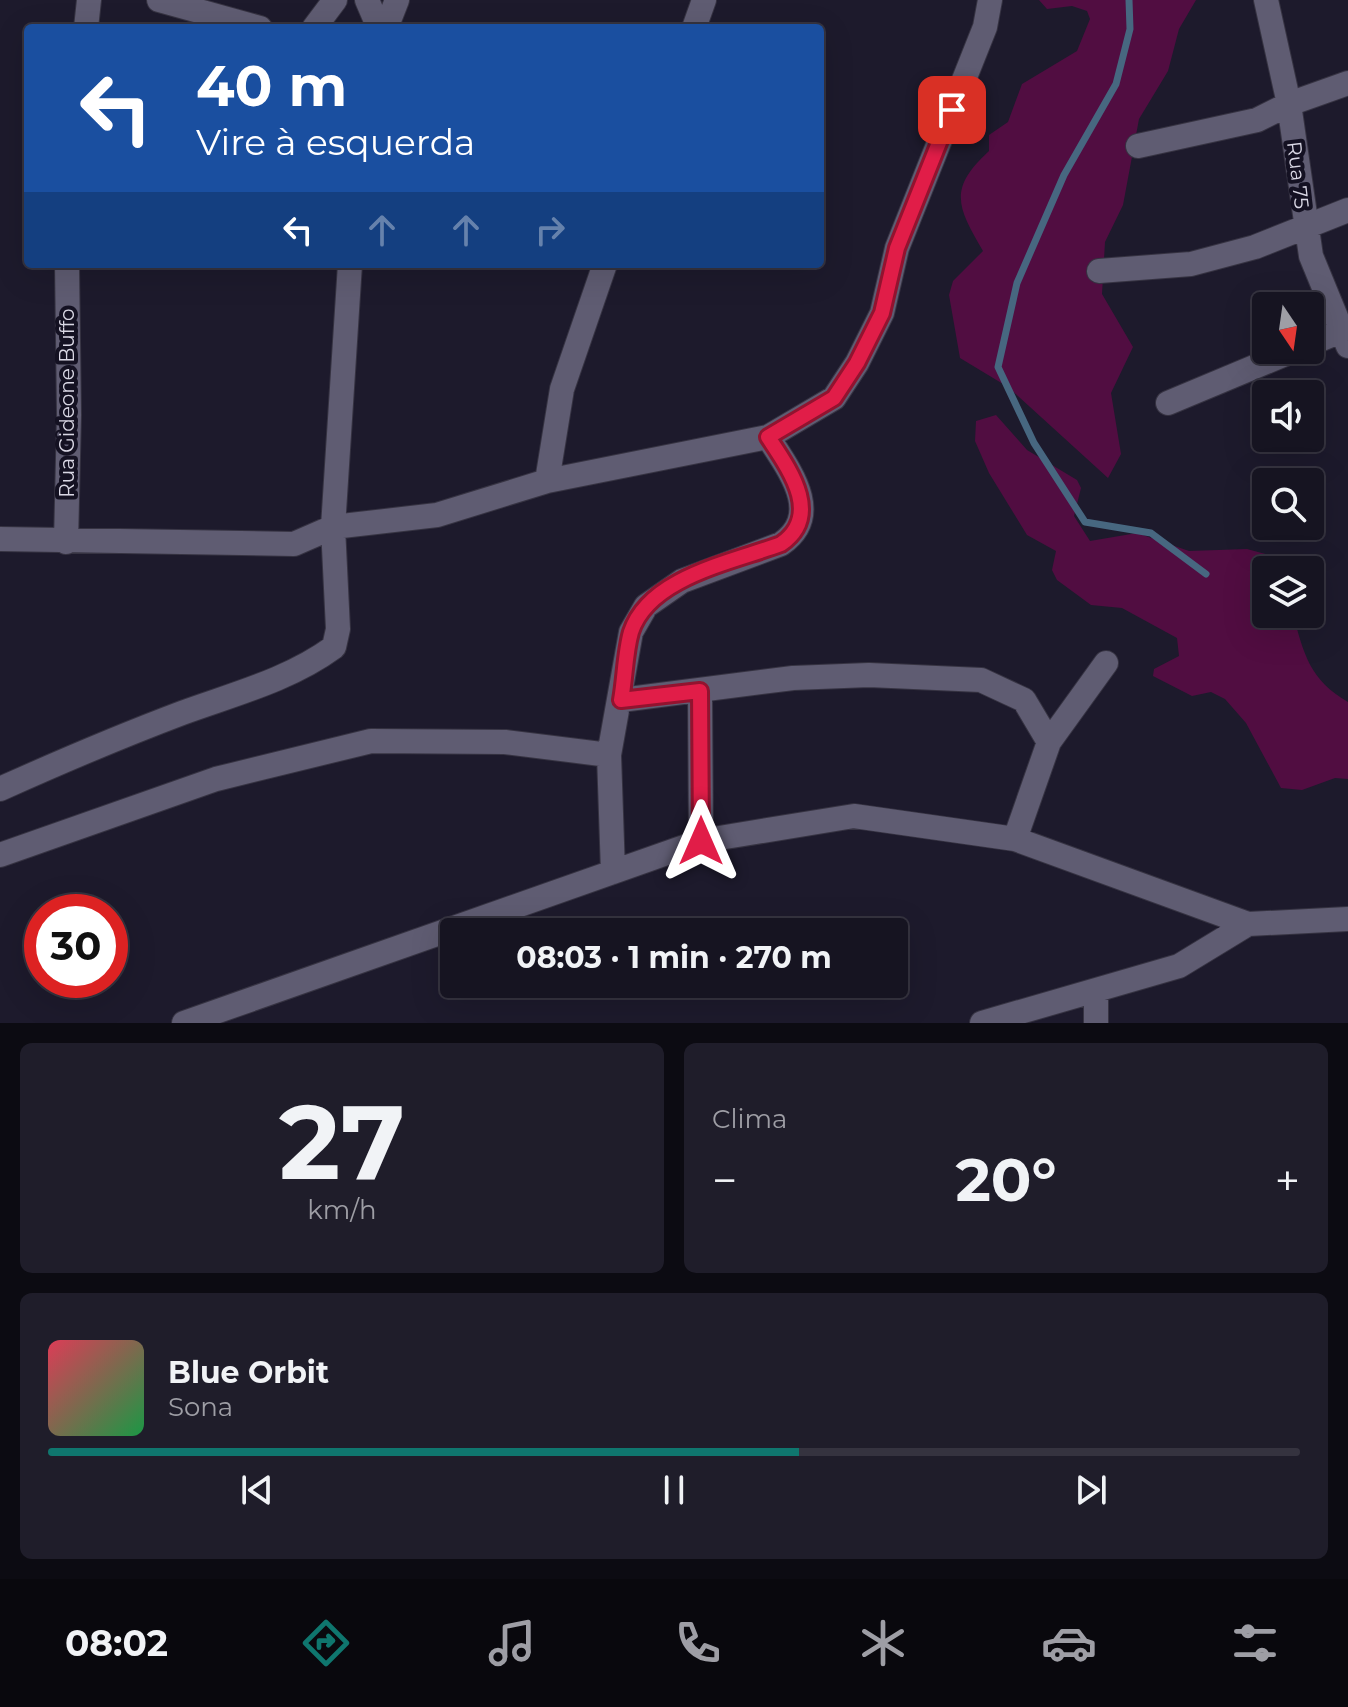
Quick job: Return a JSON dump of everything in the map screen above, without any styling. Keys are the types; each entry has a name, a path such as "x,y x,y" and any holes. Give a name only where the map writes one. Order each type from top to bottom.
{"street":[{"path":"86,24 89,0"},
{"path":"159,0 246,24"},
{"path":"317,24 335,0"},
{"path":"367,0 377,24"},
{"path":"388,24 397,0"},
{"path":"695,24 704,0"},
{"path":"0,539 294,544 333,527 437,515 547,481 768,437 834,398 857,363 882,313 897,248 985,27 990,0"},
{"name":"Rua 75","path":"1266,0 1289,104 1311,256 1344,338"},
{"path":"1138,146 1221,131 1257,120 1289,104 1348,83"},
{"path":"1099,271 1191,264 1255,247 1348,210"},
{"name":"Rua Gideone Buffo","path":"66,542 69,415 67,268"},
{"path":"0,789 141,730 248,692 318,659 334,647 338,629 333,527 350,268"},
{"path":"547,481 562,389 604,268"},
{"path":"1324,342 1344,338"},
{"path":"1168,403 1261,364"},
{"path":"613,872 609,755 631,632 646,606 682,581 781,544 795,534 800,521 799,485 768,437"},
{"path":"1015,839 1049,742 1106,663"},
{"path":"621,700 793,678 869,675 981,680 1024,700 1049,742"},
{"path":"700,691 701,841"},
{"path":"0,855 216,779 371,741 505,742 609,755"},
{"path":"184,1023 701,841 854,816 1015,839 1248,924 1348,919"},
{"path":"982,1023 1179,966 1248,924"},
{"path":"1096,992 1096,1023"}],"shaded area":[{"path":"1039,0 1196,0 1179,29 1168,71 1139,119 1123,205 1105,242 1102,294 1133,347 1111,393 1121,454 1108,478 1008,387 960,358 949,295 953,281 983,251 963,210 962,187 967,176 989,151 989,135 1008,122 1022,84 1077,51 1090,19 1087,11 1072,6 1047,9"},
{"path":"996,415 1027,450 1077,480 1081,488 1074,516 1090,541 1137,533 1189,551 1247,549 1269,555 1252,556 1252,628 1297,628 1310,665 1325,685 1348,702 1348,779 1335,778 1302,790 1281,788 1246,723 1225,699 1211,692 1192,696 1153,676 1154,669 1179,656 1177,638 1122,608 1091,605 1057,580 1052,570 1056,551 1027,535 989,473 975,441 976,421"}],"waterway":[{"path":"1129,0 1130,29 1116,84 1064,175 1017,283 998,367 1034,443 1085,522 1151,533 1206,574"}],"route":[{"path":"701,841 700,691 621,700 631,632 646,606 682,581 781,544 795,534 800,521 799,485 768,437 834,398 857,363 882,313 897,248 952,110"}]}
